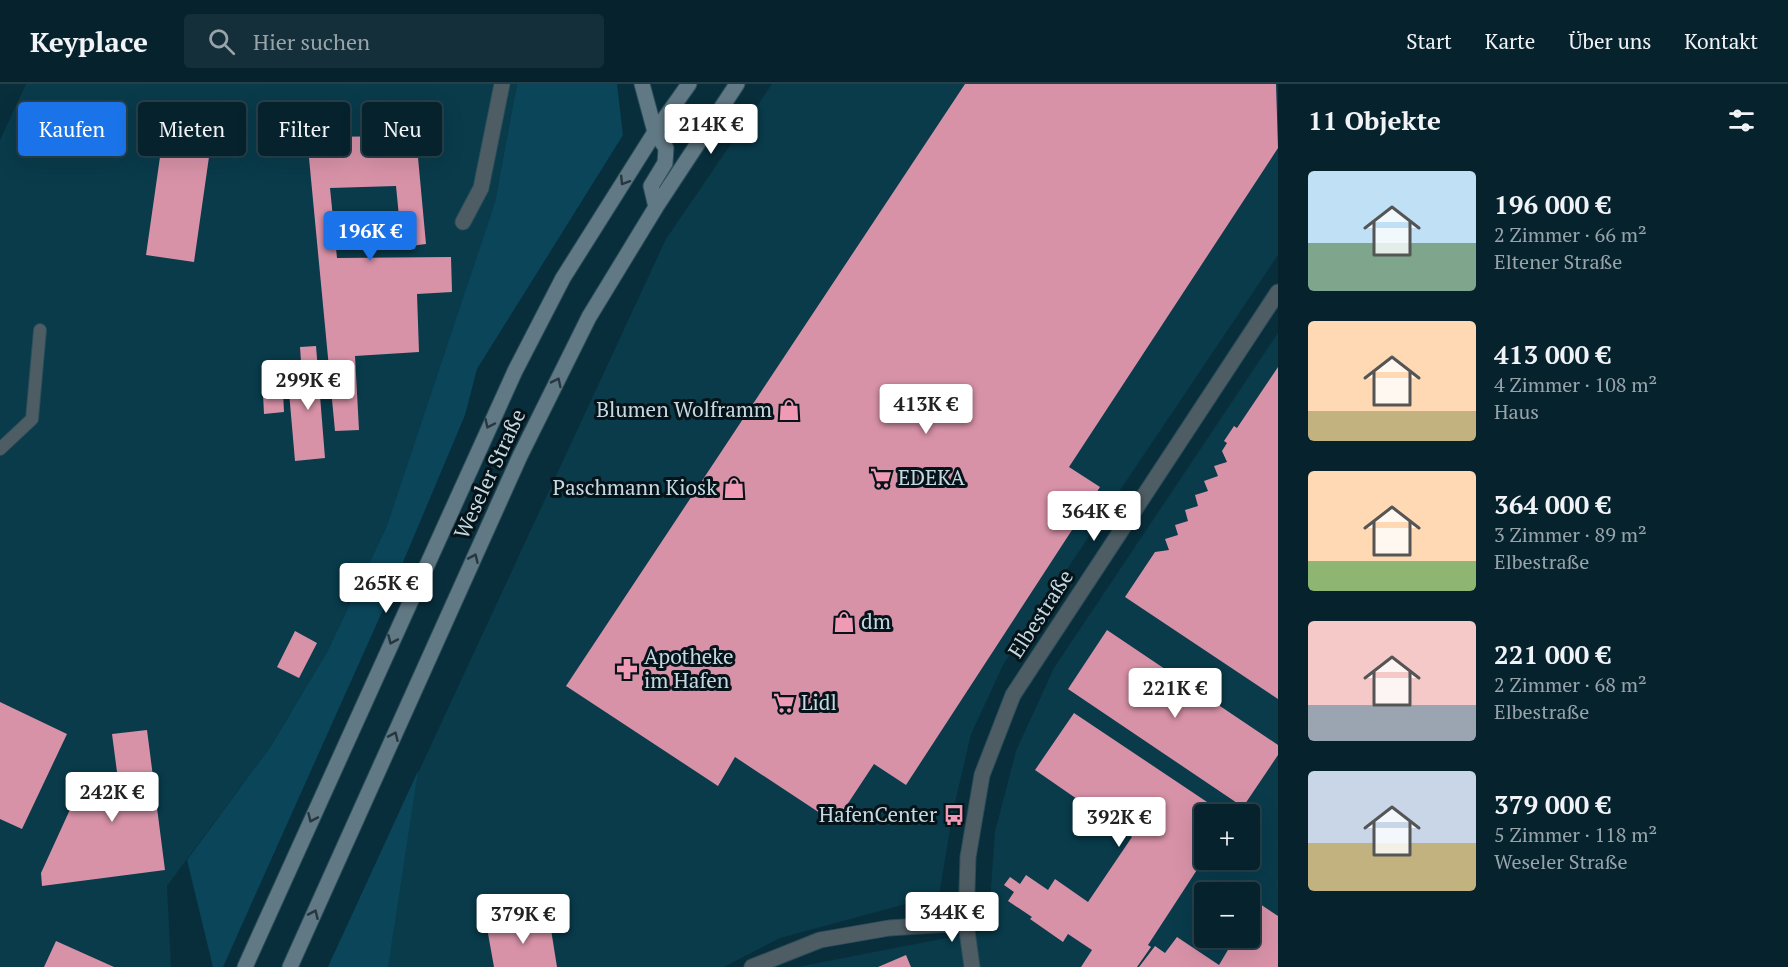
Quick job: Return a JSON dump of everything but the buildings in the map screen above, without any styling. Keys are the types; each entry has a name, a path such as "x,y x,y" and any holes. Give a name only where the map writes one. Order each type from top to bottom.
{"main road":[{"path":"642,84 656,132 666,148 665,163 651,186 656,207"},
{"name":"Weseler Straße","path":"245,967 510,381 562,278 689,84"},
{"name":"Weseler Straße","path":"290,967 520,456 589,317 656,207 737,84"}],"street":[{"path":"463,222 481,188 502,84"},
{"name":"Elbestraße","path":"972,967 966,923 968,857 973,819 982,776 1013,695 1273,311 1278,292"},
{"path":"752,967 820,939 888,928 966,923"}],"lane":[{"path":"0,449 32,419 40,330"}],"shaded area":[{"path":"26,84 517,84 495,202 386,528 327,652 271,746 167,886 171,967 0,967 0,140"},
{"path":"517,84 617,84 623,135 477,369 465,415 382,612 223,967 213,967 187,860 271,746 327,652 386,528 495,202"},
{"path":"772,84 1278,84 1278,255 1004,663 971,734 953,811 939,895 780,938 724,967 328,967 666,239"},
{"path":"1278,333 1278,967 797,967 988,930 995,832 1016,751 1054,668"},
{"path":"418,771 388,967 328,967"}],"place":[{"name":"Blumen Wolframm","path":"789,410"},
{"name":"EDEKA","path":"881,478"},
{"name":"Paschmann Kiosk","path":"734,488"},
{"name":"dm","path":"844,622"},
{"name":"Apotheke im Hafen","path":"627,669"},
{"name":"Lidl","path":"784,703"},
{"name":"HafenCenter","path":"954,815"}]}
